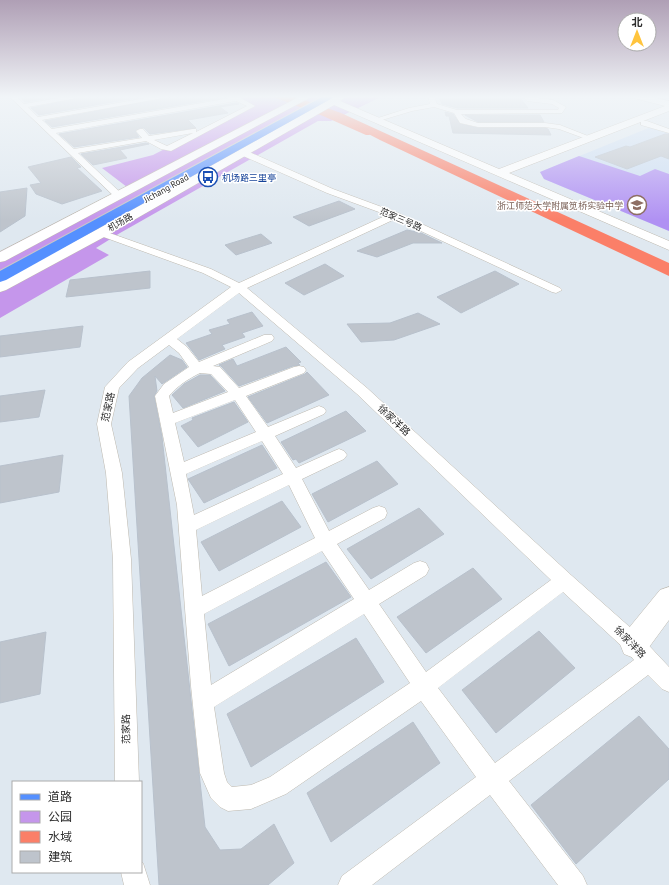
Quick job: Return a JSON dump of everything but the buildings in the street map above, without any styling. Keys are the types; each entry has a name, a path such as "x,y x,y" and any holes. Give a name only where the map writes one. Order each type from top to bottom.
{"main road":[{"path":"0,258 119,196 245,137"},
{"name":"Jichang Road","path":"0,267 34,251 252,137"},
{"name":"Jichang Road","path":"0,277 255,137"},
{"name":"机场路","path":"0,287 101,233 244,153 267,137"},
{"path":"407,137 508,174 669,239"},
{"path":"427,137 669,246"},
{"path":"508,174 606,137"},
{"path":"508,174 589,138"},
{"path":"34,251 47,233"},
{"path":"642,653 669,599"}],"street":[{"path":"58,137 67,144 72,152 119,196"},
{"path":"72,152 156,137"},
{"path":"146,139 155,145 168,149 190,137"},
{"name":"范家三号路","path":"244,153 330,191 395,215 556,290"},
{"name":"范家路","path":"127,781 122,559 114,473 104,424 112,387 133,365 239,287 395,215"},
{"name":"徐家洋路","path":"101,233 207,271 239,287 362,391 642,653 669,682"},
{"path":"268,338 197,368 165,389 162,396 185,505 203,702 212,773 219,790 228,799 251,797 278,786 424,686 564,581"},
{"path":"170,339 183,350 197,368 216,370 237,394 286,464 326,541 442,713 494,778 574,885"},
{"path":"167,421 298,370"},
{"path":"178,471 319,411"},
{"path":"187,526 339,455"},
{"path":"194,610 379,513"},
{"path":"203,702 420,569"},
{"path":"351,885 494,778 642,653"},
{"path":"134,873 137,885"}],"shaded area":[{"name":"浙江师范大学附属笕桥实验中学","path":"626,137 669,137 669,231 544,179 540,172"},
{"name":"浙江师范大学附属笕桥实验中学","path":"579,156 640,176 655,169 669,174 669,231 544,179 540,172"}],"green space":[{"path":"187,137 289,137 120,233 96,248 109,255 0,318 0,252 127,187 102,168 153,155"}],"water":[{"path":"375,137 394,137 669,263 669,276"}],"place":[{"name":"机场路三里亭","path":"208,177"},
{"name":"浙江师范大学附属笕桥实验中学","path":"637,205"}]}
